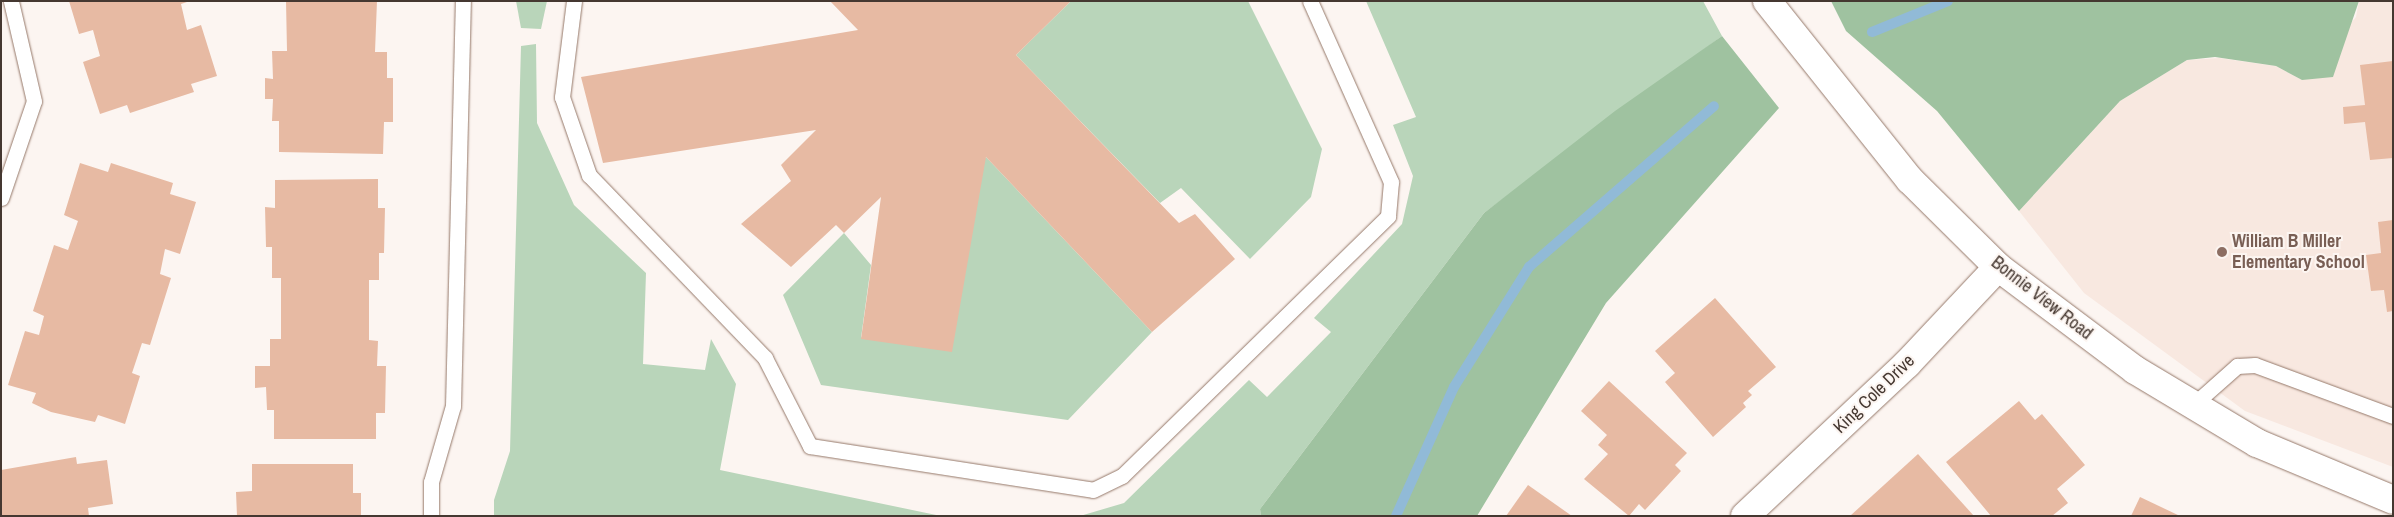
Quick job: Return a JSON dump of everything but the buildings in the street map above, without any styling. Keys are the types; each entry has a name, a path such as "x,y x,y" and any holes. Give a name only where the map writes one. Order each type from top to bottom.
{"street":[{"name":"Bonnie View Road","path":"1767,1 1910,180 1998,267 2135,370 2257,443 2393,500"},
{"name":"King Cole Drive","path":"1745,516 1907,364 1998,267"}],"lane":[{"path":"1,198 34,101 11,1"},
{"path":"431,516 431,482 453,406 462,1"},
{"path":"574,1 562,97 590,174 765,358 810,446 1093,490 1122,476 1388,216 1391,182 1310,1"},
{"path":"2193,405 2237,366 2255,365 2393,416"}],"shaded area":[{"name":"William B Miller Elementary School","path":"2359,1 2393,1 2393,467 2245,411 2084,293 2019,211 2120,101 2187,60 2219,58 2276,66 2302,80 2356,17"}],"green space":[{"path":"516,1 547,1 541,29 521,28"},
{"path":"1071,1 1248,1 1322,149 1311,197 1250,259 1181,188 1160,203 1016,55"},
{"path":"1366,1 1703,1 1722,36 1484,213 1260,509 1261,516 1080,516 1124,503 1249,380 1267,397 1331,332 1314,318 1402,224 1413,176 1393,125 1416,117"},
{"path":"1831,1 2359,1 2333,77 2302,80 2276,66 2215,57 2187,60 2120,101 2019,211 1937,111 1846,31"},
{"path":"1722,36 1779,108 1606,303 1477,516 1261,516 1260,509 1484,213 1615,111"},
{"path":"536,44 537,123 574,205 646,273 643,364 705,370 711,339 736,384 720,470 941,516 494,516 494,500 510,451 521,46"},
{"path":"986,157 1152,332 1068,420 821,385 783,295 844,233 871,265 861,338"}],"waterway":[{"path":"1872,32 1948,1"},
{"path":"1396,516 1454,387 1529,267 1714,106"}],"place":[{"name":"William B Miller Elementary School","path":"2222,252"}]}
